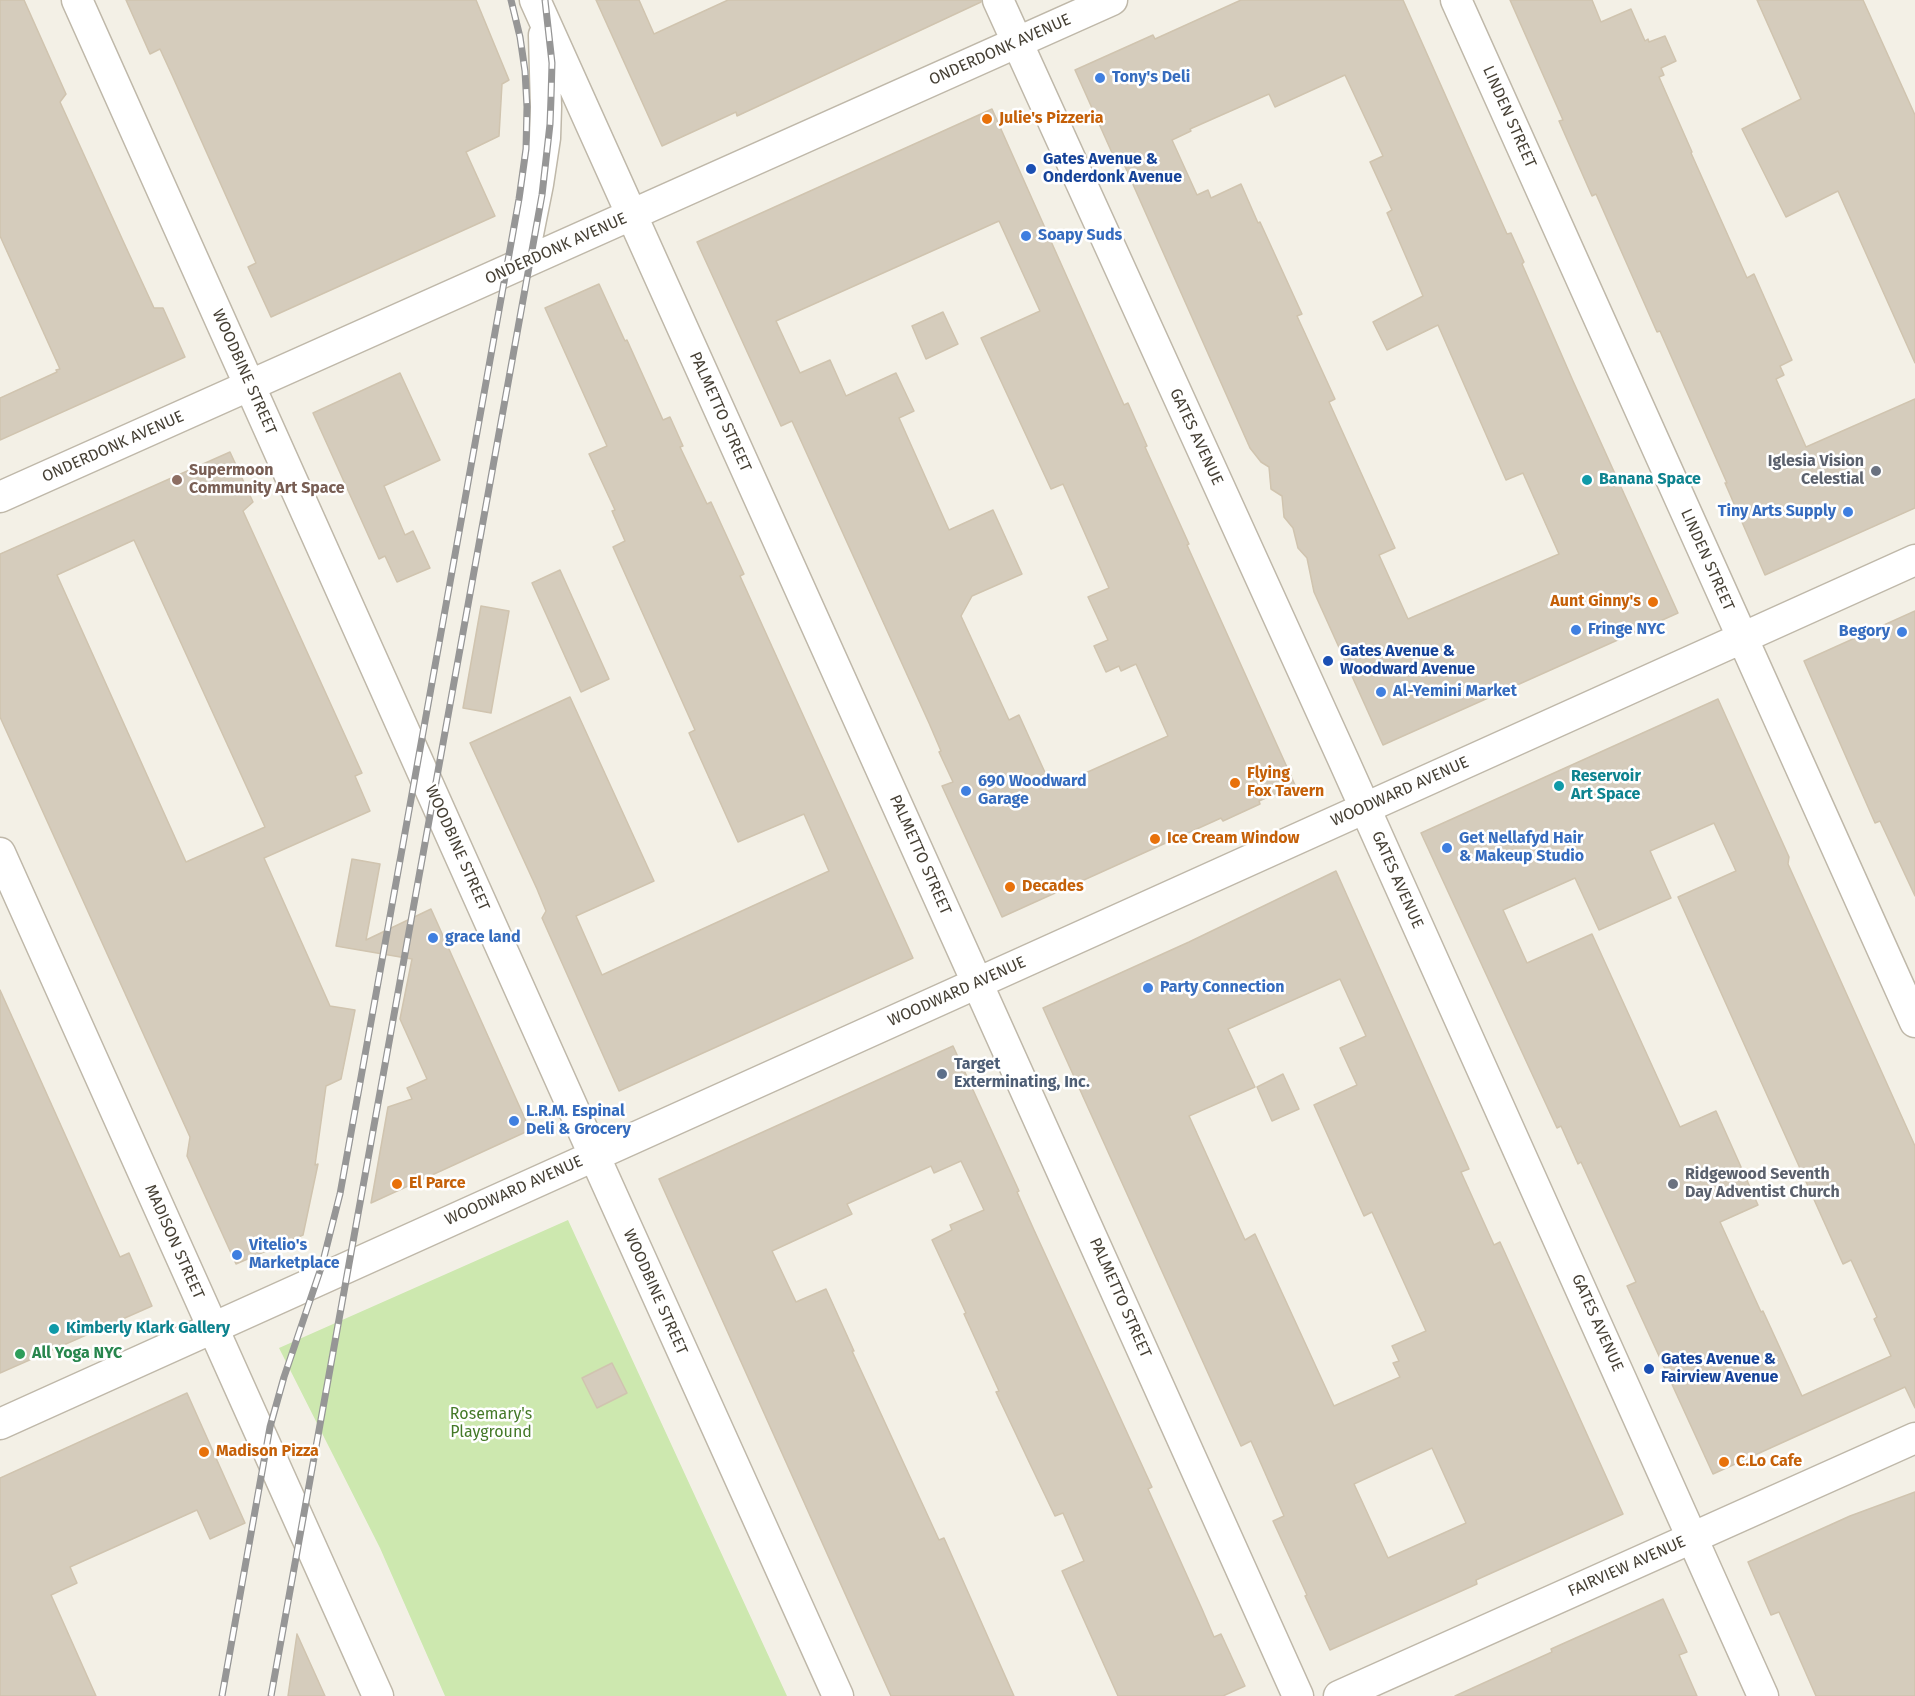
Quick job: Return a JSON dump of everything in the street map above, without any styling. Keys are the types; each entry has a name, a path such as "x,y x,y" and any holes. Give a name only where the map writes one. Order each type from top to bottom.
{"street":[{"name":"WOODBINE STREET","path":"77,0 838,1696"},
{"name":"GATES AVENUE","path":"998,0 1365,808 1763,1696"},
{"name":"ONDERDONK AVENUE","path":"0,497 1113,0"},
{"name":"LINDEN STREET","path":"1456,0 1915,1022"},
{"name":"PALMETTO STREET","path":"538,7 1298,1696"},
{"name":"PALMETTO STREET","path":"522,264 545,138 545,49 538,7"},
{"name":"WOODWARD AVENUE","path":"0,1424 1915,560"},
{"name":"MADISON STREET","path":"0,853 378,1696"},
{"name":"FAIRVIEW AVENUE","path":"1339,1696 1915,1438"}],"green space":[{"name":"Rosemary's Playground","path":"568,1220 787,1696 445,1696 380,1548 279,1348"}],"building":[{"path":"0,0 24,0 66,94 60,102 154,308 163,308 185,357 0,440 0,398 60,369 0,236"},
{"path":"126,0 476,0 509,80 502,84 499,136 466,152 495,216 271,317 248,267 256,263 172,75 160,49 150,54"},
{"path":"596,0 639,0 654,34 728,0 981,0 981,2 737,116 736,112 662,146"},
{"path":"1241,0 1403,0 1507,234 1511,233 1524,262 1522,264 1573,381 1678,613 1383,745 1314,592 1307,558 1298,548 1293,528 1284,517 1282,496 1271,489 1269,467 1261,462 1250,448 1123,162 1117,164 1075,70 1153,35 1155,39","holes":["1345,75 1383,156 1370,162 1392,210 1387,213 1423,296 1373,322 1387,350 1438,325 1506,480 1523,473 1559,554 1408,619 1379,555 1395,548 1329,402 1335,399 1297,316 1302,314 1260,222 1258,223 1241,184 1211,198 1208,190 1197,195 1172,140 1191,131 1190,129 1269,94 1275,107"]},
{"path":"1510,0 1592,0 1601,22 1631,9 1645,41 1648,39 1649,42 1665,36 1676,61 1661,68 1664,75 1659,77 1747,278 1754,274 1792,360 1780,366 1784,375 1776,379 1806,447 1915,399 1915,508 1765,575 1660,331 1657,332 1596,194 1592,196 1559,121 1563,120"},
{"path":"1757,0 1863,0 1915,115 1915,363 1838,191 1786,217 1742,129 1801,99"},
{"path":"992,109 1124,405 1128,403 1147,446 1145,447 1189,544 1187,545 1295,785 1223,821 1221,818 1002,917 942,786 953,782 929,723 792,421 781,426 697,242","holes":["999,221 1040,311 981,338 1051,489 1063,484 1109,588 1088,597 1108,640 1094,646 1106,672 1119,666 1121,671 1136,664 1168,736 1052,788 1019,715 1009,720 961,616 972,596 1022,574 993,510 949,530 899,418 914,411 896,373 846,396 830,360 800,373 776,321"]},
{"path":"599,284 663,420 670,417 683,446 680,447 707,504 711,502 744,574 740,576 913,958 619,1091 542,918 546,911 537,889 470,743 570,697 654,881 576,916 602,975 829,871 804,814 738,842 689,733 695,730 613,547 625,541 612,511 615,510 589,454 607,446 545,308"},
{"path":"943,312 958,344 926,359 912,326"},
{"path":"400,373 440,460 384,486 405,535 413,531 430,568 397,582 385,556 379,559 313,413"},
{"path":"230,452 253,502 243,511 362,773 355,776 370,811 264,858 330,1006 355,1010 341,1079 326,1086 315,1165 318,1164 303,1235 236,1264 187,1156 190,1137 0,717 0,554","holes":["134,540 265,827 186,862 57,575"]},
{"path":"560,570 609,679 581,692 532,583"},
{"path":"481,606 509,611 491,713 463,708"},
{"path":"1915,611 1915,896 1880,821 1875,823 1804,661"},
{"path":"1718,699 1789,857 1788,864 1915,1146 1915,1408 1905,1387 1713,1474 1627,1286 1636,1282 1581,1162 1578,1164 1561,1126 1557,1128 1421,833","holes":["1714,823 1736,871 1678,897 1843,1264 1851,1260 1877,1317 1874,1319 1891,1356 1802,1396 1720,1222 1758,1205 1716,1111 1680,1127 1592,934 1527,963 1503,910 1575,878 1599,930 1671,898 1650,851"]},
{"path":"352,859 380,864 366,940 431,909 530,1130 371,1203 388,1107 412,1099 407,1088 427,1079 400,1019 412,959 336,946"},
{"path":"1336,871 1469,1169 1461,1172 1494,1245 1500,1242 1623,1514 1476,1580 1477,1584 1330,1650 1273,1521 1284,1516 1251,1441 1241,1446 1043,1008 1189,942","holes":["1340,979 1366,1036 1340,1048 1357,1085 1314,1105 1364,1216 1372,1212 1426,1331 1392,1346 1399,1361 1393,1363 1400,1377 1334,1406 1255,1234 1245,1240 1189,1116 1255,1087 1228,1029","1432,1448 1466,1523 1388,1558 1354,1484"]},
{"path":"0,990 120,1257 129,1253 152,1306 0,1373"},
{"path":"953,1046 1019,1191 1017,1192 1034,1230 1152,1487 1148,1489 1214,1637 1221,1634 1245,1686 1223,1696 1118,1696 1062,1571 1084,1561 1063,1513 1055,1516 1031,1466 996,1392 999,1391 932,1240 952,1230 950,1225 984,1210 961,1161 934,1173 931,1166 847,1204 852,1214 772,1251 796,1302 826,1289 939,1540 944,1538 1014,1696 891,1696 659,1179"},
{"path":"1283,1074 1299,1109 1272,1121 1257,1087"},
{"path":"612,1363 627,1393 597,1408 582,1378"},
{"path":"187,1393 245,1523 210,1539 197,1510 70,1567 77,1583 51,1595 96,1696 0,1696 0,1478"},
{"path":"1915,1492 1915,1696 1816,1696 1779,1612 1771,1615 1748,1562 1850,1516"},
{"path":"1663,1599 1687,1652 1679,1655 1697,1696 1455,1696 1552,1652 1551,1649"},
{"path":"297,1634 325,1696 288,1696"}],"railway":[{"path":"222,1696 270,1427 284,1377 322,1265 340,1194 519,199 526,149 527,107 520,37 511,0"},
{"path":"271,1696 542,195 550,124 552,63 545,0"}],"place":[{"name":"Tony's Deli","path":"1100,78"},
{"name":"Julie's Pizzeria","path":"987,119"},
{"name":"Gates Avenue & Onderdonk Avenue","path":"1031,169"},
{"name":"Soapy Suds","path":"1026,236"},
{"name":"Iglesia Vision Celestial","path":"1876,471"},
{"name":"Supermoon Community Art Space","path":"177,480"},
{"name":"Banana Space","path":"1587,480"},
{"name":"Tiny Arts Supply","path":"1848,512"},
{"name":"Aunt Ginny's","path":"1653,602"},
{"name":"Fringe NYC","path":"1576,630"},
{"name":"Begory","path":"1902,632"},
{"name":"Gates Avenue & Woodward Avenue","path":"1328,661"},
{"name":"Al-Yemini Market","path":"1381,692"},
{"name":"Flying Fox Tavern","path":"1235,783"},
{"name":"Reservoir Art Space","path":"1559,786"},
{"name":"690 Woodward Garage","path":"966,791"},
{"name":"Ice Cream Window","path":"1155,839"},
{"name":"Get Nellafyd Hair & Makeup Studio","path":"1447,848"},
{"name":"Decades","path":"1010,887"},
{"name":"grace land","path":"433,938"},
{"name":"Party Connection","path":"1148,988"},
{"name":"Target Exterminating, Inc.","path":"942,1074"},
{"name":"L.R.M. Espinal Deli & Grocery","path":"514,1121"},
{"name":"El Parce","path":"397,1184"},
{"name":"Ridgewood Seventh Day Adventist Church","path":"1673,1184"},
{"name":"Vitelio's Marketplace","path":"237,1255"},
{"name":"Kimberly Klark Gallery","path":"54,1329"},
{"name":"All Yoga NYC","path":"20,1354"},
{"name":"Gates Avenue & Fairview Avenue","path":"1649,1369"},
{"name":"Madison Pizza","path":"204,1452"},
{"name":"C.Lo Cafe","path":"1724,1462"}]}
